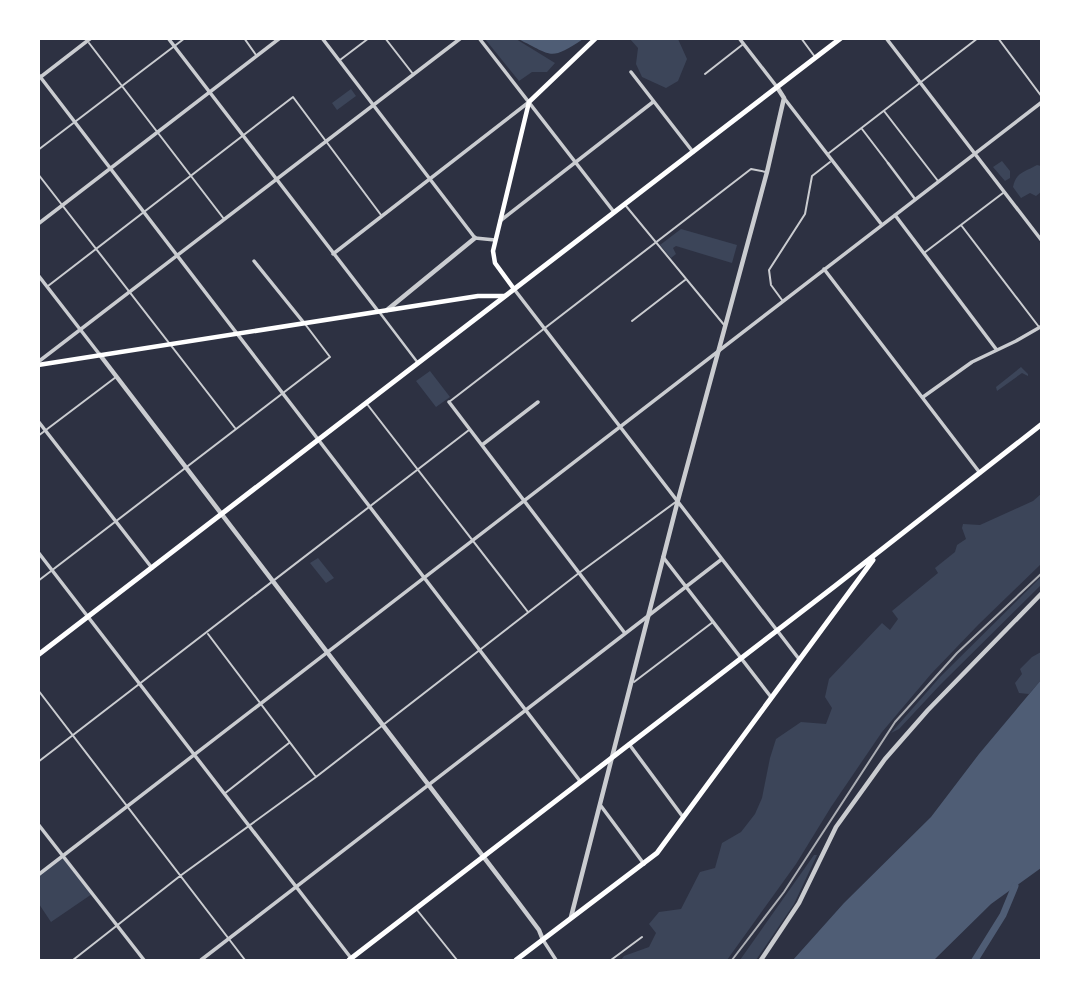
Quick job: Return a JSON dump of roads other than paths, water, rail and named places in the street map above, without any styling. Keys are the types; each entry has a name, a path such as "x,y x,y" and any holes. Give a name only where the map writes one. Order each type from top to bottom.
{"main road":[{"path":"514,289 494,261 495,240 529,102 597,38"},
{"path":"38,654 841,38"},
{"path":"38,363 478,296 506,296"},
{"path":"351,960 1041,424"},
{"path":"516,961 657,853 879,552"},
{"path":"835,586 843,595 843,600"}],"street":[{"path":"168,38 418,363"},
{"path":"38,224 280,38"},
{"path":"322,38 475,238"},
{"path":"38,363 461,38"},
{"path":"480,38 614,212"},
{"path":"739,38 881,225"},
{"path":"887,38 1041,241"},
{"path":"89,40 39,77 581,782"},
{"path":"631,72 693,152"},
{"path":"571,918 677,500 719,350 784,97"},
{"path":"332,254 529,102"},
{"path":"500,221 653,102"},
{"path":"38,875 1041,102"},
{"path":"888,163 915,200"},
{"path":"895,215 996,349"},
{"path":"387,310 475,238 495,240"},
{"path":"254,261 303,323"},
{"path":"824,269 981,473"},
{"path":"38,275 484,856 539,930 556,961"},
{"path":"514,289 799,659"},
{"path":"923,397 957,371 1040,327"},
{"path":"449,402 624,633"},
{"path":"482,445 538,402"},
{"path":"38,421 152,568"},
{"path":"38,552 351,960"},
{"path":"663,557 771,697"},
{"path":"201,961 722,559"},
{"path":"761,961 799,903 836,827 877,768 928,710 1041,593"},
{"path":"629,744 683,817"},
{"path":"599,804 645,864"},
{"path":"38,824 144,961"}],"lane":[{"path":"38,150 185,38"},
{"path":"244,38 257,56"},
{"path":"340,61 369,38"},
{"path":"385,38 413,75"},
{"path":"801,38 815,58"},
{"path":"828,154 978,38"},
{"path":"998,38 1041,97"},
{"path":"89,40 225,219"},
{"path":"705,74 743,44"},
{"path":"47,287 293,97 382,216"},
{"path":"884,111 938,181"},
{"path":"862,128 888,163"},
{"path":"783,301 771,285 769,270 805,214 812,176 832,160"},
{"path":"449,402 751,169 766,172"},
{"path":"38,174 236,429"},
{"path":"924,253 1004,192"},
{"path":"624,204 725,327"},
{"path":"961,225 1040,327"},
{"path":"632,321 686,279"},
{"path":"38,580 330,357 303,323"},
{"path":"38,436 117,377"},
{"path":"366,403 529,613"},
{"path":"38,762 470,430"},
{"path":"73,961 180,876 316,777 677,500"},
{"path":"630,684 714,621"},
{"path":"207,633 316,777"},
{"path":"38,690 245,961"},
{"path":"224,794 290,743"},
{"path":"416,909 457,961"},
{"path":"611,961 642,937"}],"waterway":[{"path":"975,960 1003,915 1015,886"}],"railway":[{"path":"732,960 784,892 895,722 957,653 1042,573"}]}
